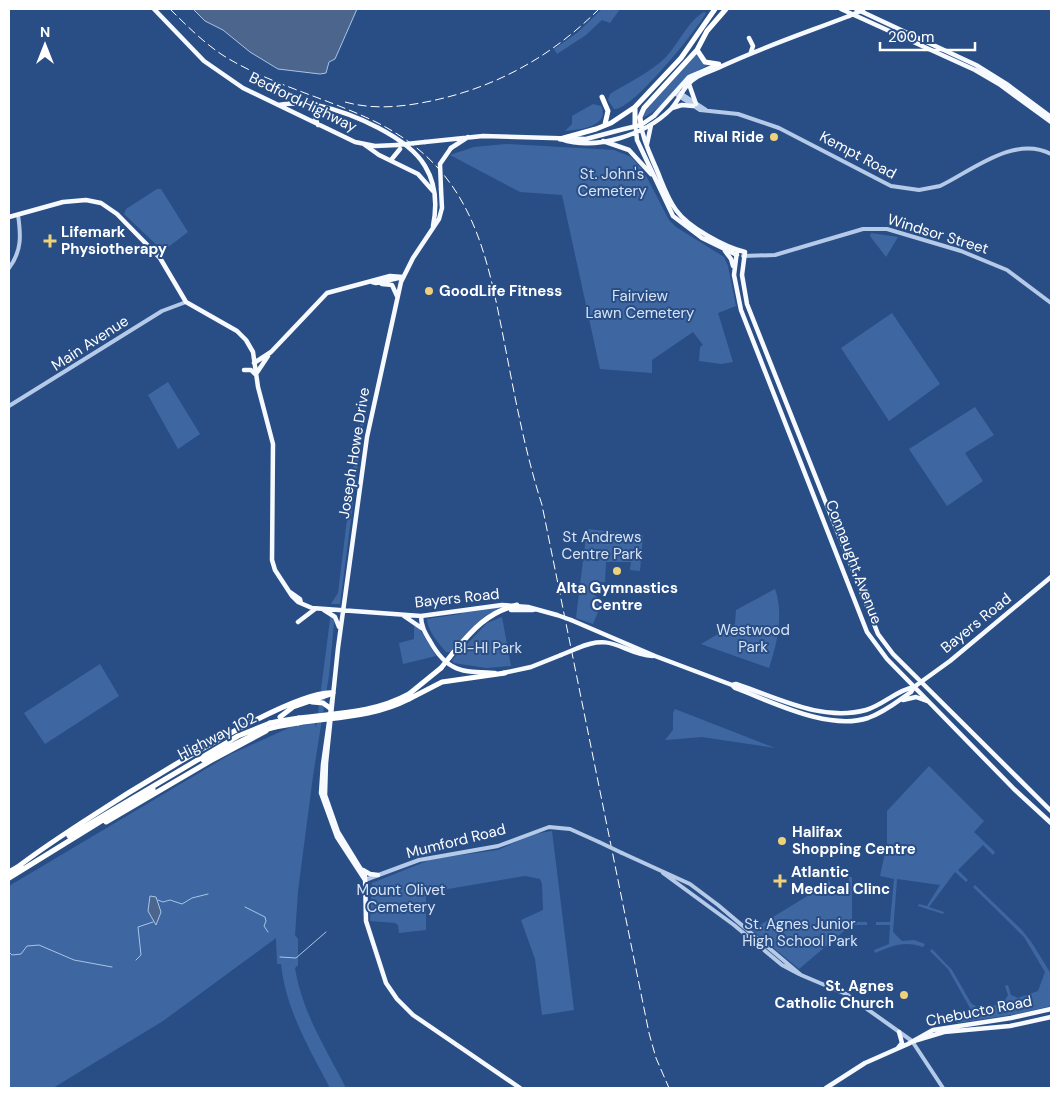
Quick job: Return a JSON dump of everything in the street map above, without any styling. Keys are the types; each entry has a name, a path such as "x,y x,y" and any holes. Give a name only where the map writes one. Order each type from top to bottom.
{"highway":[{"path":"638,128 644,108 697,50 715,9"},
{"path":"560,139 593,130 616,120 620,115 634,107 681,58 710,21 724,11 732,9"},
{"path":"697,50 705,62 718,64"},
{"path":"602,97 608,111 605,124"},
{"path":"634,107 638,128"},
{"path":"608,111 620,115"},
{"name":"Highway 102","path":"9,878 191,766 263,731 280,719 298,720 361,716 392,707 409,696 441,668 479,624 492,614 517,605"},
{"path":"479,624 496,614 511,610"},
{"name":"Highway 102","path":"409,696 442,682 506,673"},
{"path":"19,866 40,850 119,800 236,731 301,699 322,693 333,693"},
{"path":"280,719 302,704 333,693"},
{"path":"302,704 320,702 330,708"},
{"name":"Highway 102","path":"9,872 189,763 238,736 273,725 298,720"}],"main road":[{"name":"Bedford Highway","path":"154,9 204,61 244,88 318,125 364,144 398,147"},
{"path":"841,9 975,70 999,84 1051,122"},
{"path":"856,9 976,65 1008,85 1051,117"},
{"path":"560,139 570,142 602,141 638,128 696,77 726,63 865,9"},
{"path":"749,38 753,46 750,54"},
{"path":"672,108 678,93 689,77 718,64 726,63"},
{"path":"391,160 398,147 410,144 469,137 592,138 650,125 672,108 695,105 690,93 689,84"},
{"path":"277,105 300,103 329,108 369,124 401,141 425,165 432,180 436,203 433,227"},
{"path":"318,125 315,117 316,112 329,108"},
{"path":"646,146 650,125"},
{"name":"Windsor Street","path":"638,128 678,213 689,223 737,253"},
{"name":"Windsor Street","path":"638,128 637,140 670,211 676,219 694,233 724,250 746,255"},
{"path":"433,227 441,214 440,164 451,148 469,137"},
{"path":"602,141 624,148 634,154 646,166 657,183"},
{"path":"364,144 418,174 433,191"},
{"path":"9,217 75,200 101,204 117,214 160,258 186,302 240,333 251,347 255,375 274,450 271,554 275,570 290,592 295,594 302,603 335,618 340,631"},
{"name":"Joseph Howe Drive","path":"433,227 406,270 397,296 364,453 340,631 325,796 338,832 362,868 365,880 365,908 370,935 386,983 397,1000 427,1026 520,1088"},
{"path":"724,250 732,258 734,270"},
{"name":"Connaught Avenue","path":"737,253 734,270 741,310 867,632 883,655 1014,789 1051,823"},
{"name":"Connaught Avenue","path":"746,255 742,275 747,304 878,634 893,654 1051,811"},
{"path":"375,282 406,270"},
{"path":"390,276 403,277"},
{"path":"255,375 271,352 322,296 340,288 403,277"},
{"path":"375,282 392,285 397,296"},
{"path":"254,363 271,352"},
{"path":"244,370 251,370 255,375"},
{"path":"791,436 798,433"},
{"name":"Bayers Road","path":"732,685 736,684 813,711 837,714 867,710 922,682 1051,577"},
{"name":"Bayers Road","path":"318,609 421,616 490,605 517,605 542,610 732,685 735,688 814,717 849,721 862,719 882,712 911,692 914,687"},
{"path":"298,622 318,609"},
{"path":"511,610 542,610"},
{"path":"403,615 423,629"},
{"path":"421,616 423,629"},
{"name":"Bayers Road","path":"423,629 438,656 448,666 468,671 506,673 531,667 592,642 608,642 655,656"},
{"name":"Joseph Howe Drive","path":"333,693 321,780 323,803 337,837 365,880"},
{"path":"897,702 916,698 930,702"},
{"path":"862,719 867,710"},
{"path":"837,714 847,717 849,721"},
{"path":"362,868 370,874 378,875"},
{"name":"Chebucto Road","path":"826,1088 865,1063 898,1049 933,1030 1011,1018 1051,1009"},
{"name":"Chebucto Road","path":"912,1041 944,1032 1010,1026 1051,1017"},
{"path":"898,1049 902,1043 899,1032"}],"street":[{"name":"Kempt Road","path":"678,93 695,105 708,111 738,114 778,128 818,146 879,180 902,189 929,190 1014,149 1034,148 1051,154"},
{"path":"9,268 19,250 21,234 18,215"},
{"name":"Windsor Street","path":"746,255 775,255 863,229 888,229 961,251 1007,270 1051,303"},
{"name":"Main Avenue","path":"9,406 162,311 186,302"},
{"name":"Mumford Road","path":"365,880 429,857 498,846 549,827 570,829 690,884 718,905 801,975 846,994 912,1041"},
{"path":"912,1041 943,1088"}],"green space":[{"path":"602,9 620,9 610,23 602,20 586,35 557,54 554,49 577,33"},
{"path":"704,12 706,13 700,22 663,68 634,98 614,109 608,100 610,94 660,63 693,21"},
{"path":"696,50 709,65 689,76 661,105 643,118 647,106"},
{"path":"593,104 601,106 603,113 597,122 585,128 565,131 572,124 572,116"},
{"path":"506,144 614,150 631,157 643,170 669,220 676,227 724,257 728,266 736,306 718,313 733,362 721,364 699,361 700,347 703,345 693,332 652,360 652,373 600,369 562,195 520,192 450,155 474,147"},
{"path":"157,189 161,189 188,232 163,251 124,214 126,209"},
{"path":"871,233 898,237 886,257 870,236"},
{"path":"892,313 940,384 889,421 841,348"},
{"path":"168,382 200,434 178,449 148,395"},
{"path":"364,403 366,403 340,604 331,604 338,593 355,454"},
{"path":"975,407 994,435 965,453 983,481 947,506 909,449"},
{"name":"St Andrews Centre Park","path":"587,529 643,535 640,571 630,570 631,562 606,562 605,582 599,582 594,595 603,600 593,624 576,618"},
{"name":"Westwood Park","path":"775,589 778,599 779,619 775,649 769,668 701,644 735,624 736,610"},
{"name":"BI-HI Park","path":"503,607 485,616 450,652 446,652 431,633 427,619 460,614 464,611"},
{"path":"331,612 335,613 329,675 298,891 295,935 298,939 298,965 295,968 298,984 309,1015 346,1088 330,1088 293,1013 281,964 277,964 276,938 163,1021 53,1088 9,1088 9,886 231,754 291,727 315,723 316,728"},
{"name":"BI-HI Park","path":"502,617 511,666 486,668 454,663 452,660 487,623"},
{"path":"414,625 419,628 436,656 403,664 399,643 414,639"},
{"path":"100,664 119,696 45,744 24,713"},
{"path":"675,709 775,748 702,737 665,740 673,730 673,713"},
{"path":"929,766 984,821 974,832 995,852 993,855 983,845 958,870 968,880 966,882 955,872 929,907 944,912 943,914 918,906 919,904 927,906 940,885 897,879 893,932 902,941 914,940 925,944 923,947 910,944 898,945 875,953 874,950 889,944 890,925 876,925 876,922 890,922 894,879 880,876 887,844 887,811"},
{"name":"Mount Olivet Cemetery","path":"552,831 574,1010 542,1015 535,959 521,920 543,910 542,884 540,879 525,876 430,892 426,896 426,930 399,933 398,925 395,923 370,921 372,883 432,859 498,850 534,834"},
{"name":"St. Agnes Junior High School Park","path":"849,877 852,877 852,922 867,922 867,925 851,925 799,969 752,930 827,884 829,880 833,890 848,892"},
{"path":"975,885 1022,930 1032,943 1051,974 1051,1006 1017,1014 957,1023 956,1018 969,1014 970,1008 948,969 930,951 932,949 952,970 971,1003 981,1010 1004,1002 1008,995 1005,986 1008,985 1011,995 1018,998 1038,991 1045,972 1024,937 973,887"}],"shaded area":[{"path":"193,9 357,9 335,59 329,62 326,73 320,74 278,69 250,52 223,30 205,21"},
{"path":"150,896 156,897 161,912 156,925 148,911"}],"waterway":[{"path":"158,900 163,902 170,900 182,904 192,898 208,894"},
{"path":"245,907 265,917 264,926 268,932"},
{"path":"136,960 141,955 138,927 153,922"},
{"path":"280,957 296,958 326,932"},
{"path":"9,952 12,955 21,954 27,946 39,945 74,960 112,967"}],"railway":[{"path":"170,9 189,28 224,56 261,75 357,113 409,142 435,165 455,190 471,218 491,281 522,429 542,505 649,1033 656,1058 669,1088"},
{"path":"345,102 377,107 409,105 455,95 478,87 501,78 543,55 581,26 599,9"}],"place":[{"name":"Rival Ride","path":"774,137"},
{"name":"Lifemark Physiotherapy","path":"50,241"},
{"name":"GoodLife Fitness","path":"429,291"},
{"name":"Alta Gymnastics Centre","path":"617,571"},
{"name":"Halifax Shopping Centre","path":"782,841"},
{"name":"Atlantic Medical Clinc","path":"780,881"},
{"name":"St. Agnes Catholic Church","path":"904,995"}],"park label":[{"name":"St. John's Cemetery","path":"612,182"},
{"name":"Fairview Lawn Cemetery","path":"640,304"}]}
